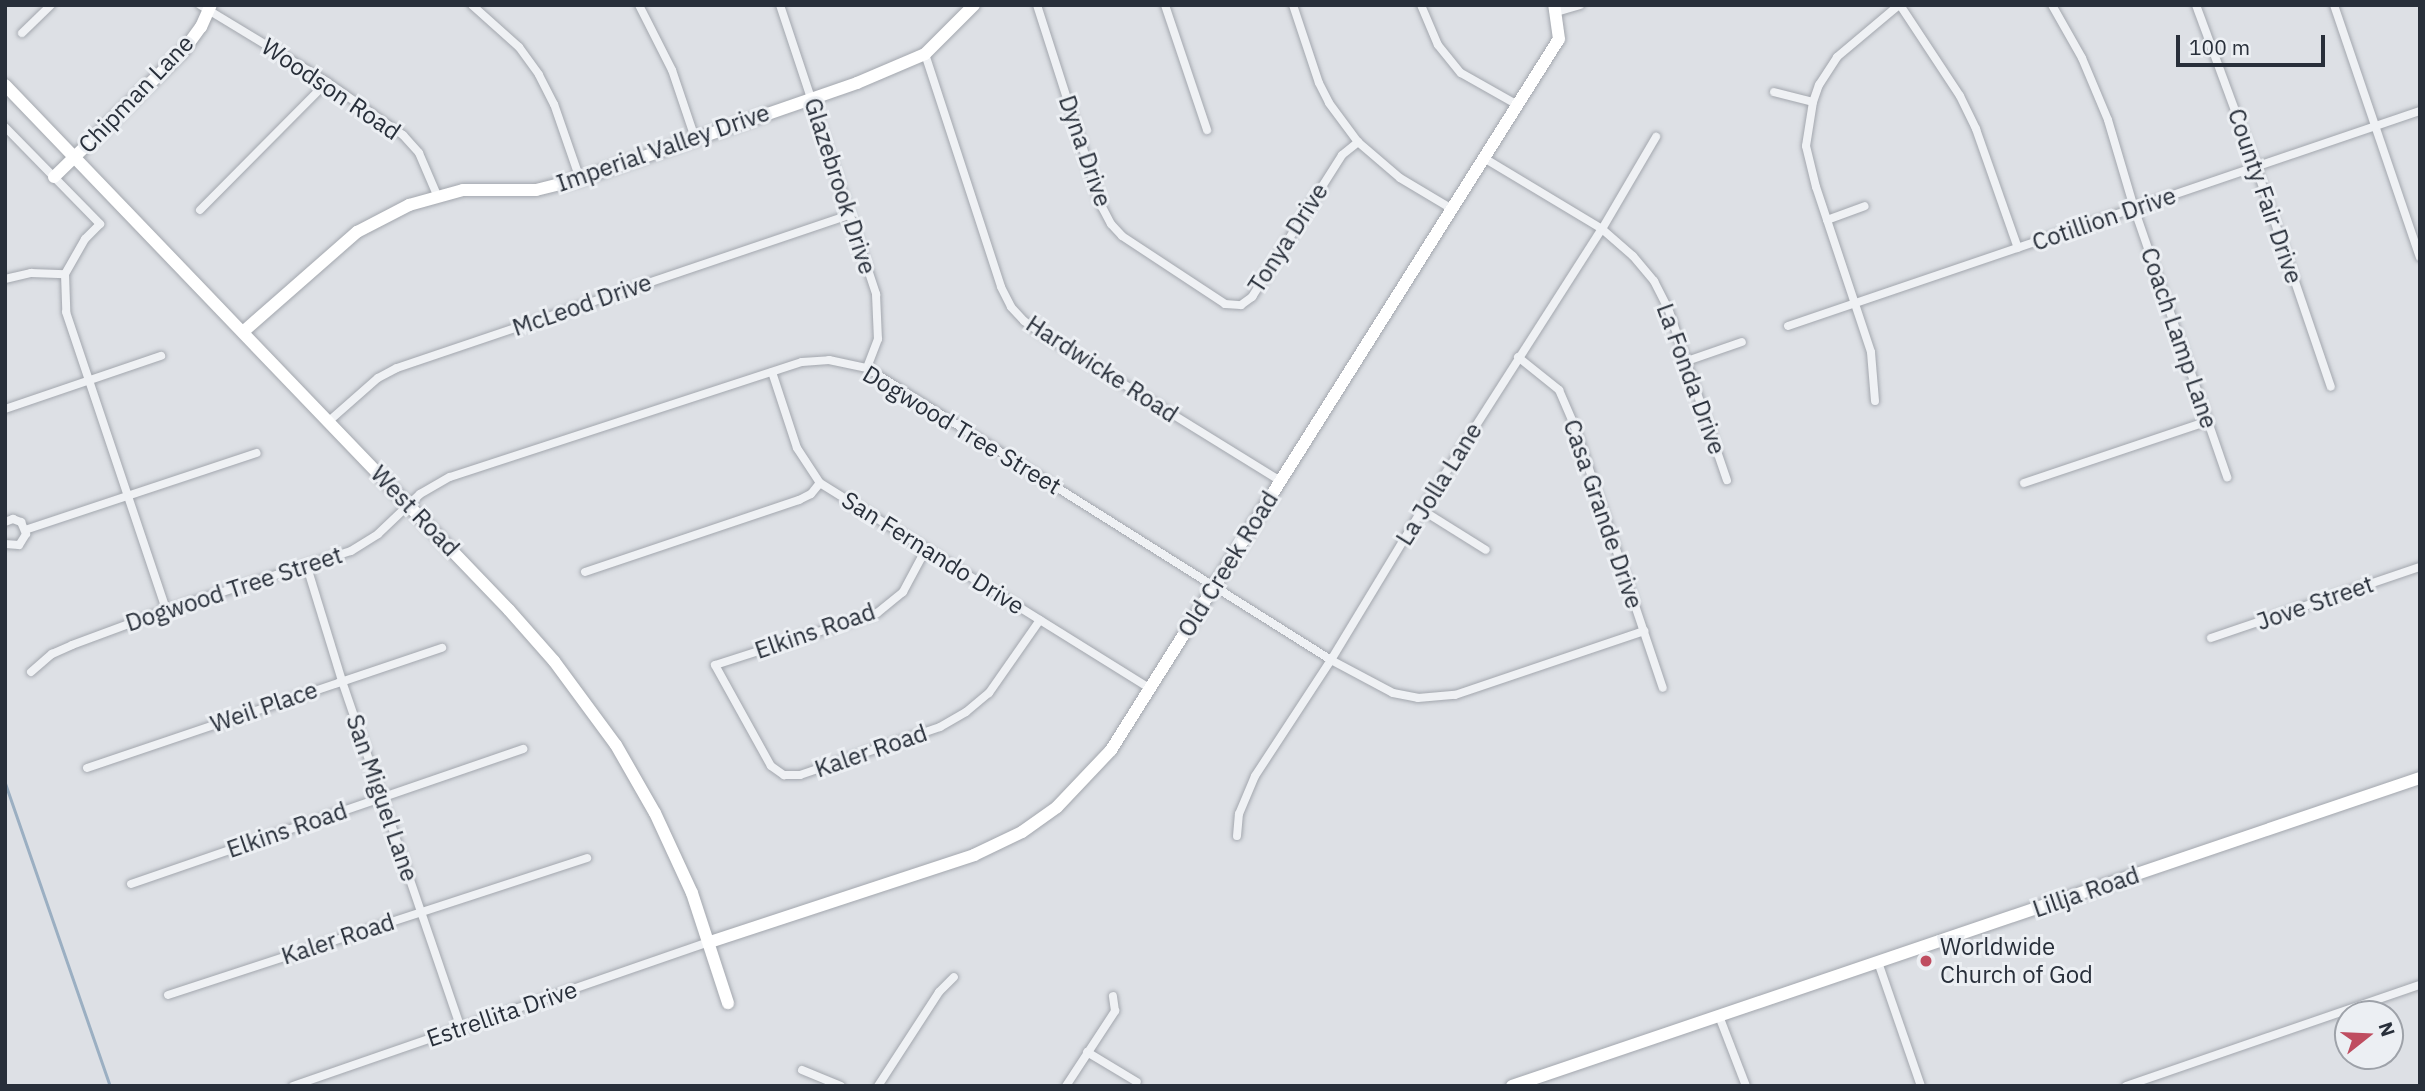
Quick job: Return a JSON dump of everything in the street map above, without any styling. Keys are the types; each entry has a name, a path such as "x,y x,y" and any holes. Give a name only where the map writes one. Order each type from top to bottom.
{"street":[{"path":"22,33 51,5"},
{"path":"472,5 519,47 539,75 554,104 580,179"},
{"path":"639,5 672,70 695,138"},
{"name":"Glazebrook Drive","path":"780,5 876,294 878,339 867,368"},
{"name":"Imperial Valley Drive","path":"243,332 357,232 409,205 437,195 489,189 536,190 580,179 811,98 898,67 925,54 951,32 974,5"},
{"name":"Dyna Drive","path":"1037,5 1102,207 1111,225 1122,236 1207,292"},
{"path":"1165,5 1206,131"},
{"path":"1293,5 1319,83 1329,103 1358,142 1400,178 1452,209"},
{"path":"1421,5 1438,45 1461,73 1516,104"},
{"name":"Old Creek Road","path":"710,942 974,855 1023,832 1057,807 1111,750 1559,39 1555,9 1580,5"},
{"path":"1875,401 1871,352 1827,220 1806,146 1813,102 1819,85 1837,57 1900,5 1961,96 1976,129 2018,248"},
{"name":"Coach Lamp Lane","path":"2052,5 2082,58 2108,120 2134,208 2227,477"},
{"name":"County Fair Drive","path":"2196,5 2256,167 2330,387"},
{"path":"2334,5 2420,257"},
{"name":"Woodson Road","path":"206,7 327,82 403,135 419,153 437,195"},
{"name":"Chipman Lane","path":"54,177 161,75 201,27 206,7"},
{"name":"Hardwicke Road","path":"925,54 1001,287 1011,307 1041,333 1281,481"},
{"path":"200,210 327,82"},
{"name":"West Road","path":"5,85 73,159 409,504 540,643 616,745 666,836 710,942 728,1003"},
{"path":"1774,92 1813,102"},
{"name":"Cotillion Drive","path":"1788,326 2420,111"},
{"path":"5,127 100,224 85,239 65,274 66,312 166,610"},
{"name":"La Jolla Lane","path":"1237,836 1239,814 1246,792 1518,357 1602,229 1656,137"},
{"name":"Tonya Drive","path":"1207,292 1225,304 1241,304 1252,297 1342,155 1358,142"},
{"name":"La Fonda Drive","path":"1484,158 1602,229 1633,256 1654,281 1668,308 1727,480"},
{"path":"1827,220 1865,206"},
{"name":"McLeod Drive","path":"328,421 378,378 397,368 849,215"},
{"path":"5,279 31,274 65,274"},
{"path":"1687,362 1742,342"},
{"path":"5,409 161,356"},
{"name":"Casa Grande Drive","path":"1518,357 1559,390 1575,427 1663,688"},
{"name":"Dogwood Tree Street","path":"31,672 52,654 166,610 351,551 378,534 419,494 450,477 802,362 829,360 867,368 1331,660 1393,693 1418,698 1455,695 1644,631"},
{"name":"San Fernando Drive","path":"772,372 797,448 820,483 1149,688"},
{"path":"2024,483 2208,421"},
{"path":"25,530 257,453"},
{"path":"585,572 799,500 811,494 820,483"},
{"path":"1422,510 1486,550"},
{"path":"5,522 17,520 25,530 19,545 5,544"},
{"name":"Elkins Road","path":"715,665 877,612 903,592 926,550"},
{"name":"San Miguel Lane","path":"307,567 342,681 461,1028"},
{"name":"Jove Street","path":"2211,638 2420,567"},
{"name":"Kaler Road","path":"715,665 771,766 784,775 800,775 940,727 966,712 989,693 1040,620"},
{"name":"Weil Place","path":"87,768 442,648"},
{"name":"Elkins Road","path":"131,884 523,749"},
{"name":"Lillja Road","path":"1512,1086 2420,778"},
{"name":"Kaler Road","path":"168,995 587,858"},
{"name":"Estrellita Drive","path":"293,1086 710,942"},
{"path":"1878,962 1921,1086"},
{"path":"878,1086 939,992 954,976"},
{"path":"2126,1086 2420,985"},
{"path":"1066,1086 1115,1011 1113,996"},
{"path":"1719,1016 1746,1086"},
{"path":"1087,1052 1137,1082"},
{"path":"802,1070 841,1086"}],"waterway":[{"path":"5,782 110,1086"}],"place":[{"name":"Worldwide Church of God","path":"1926,961"}]}
